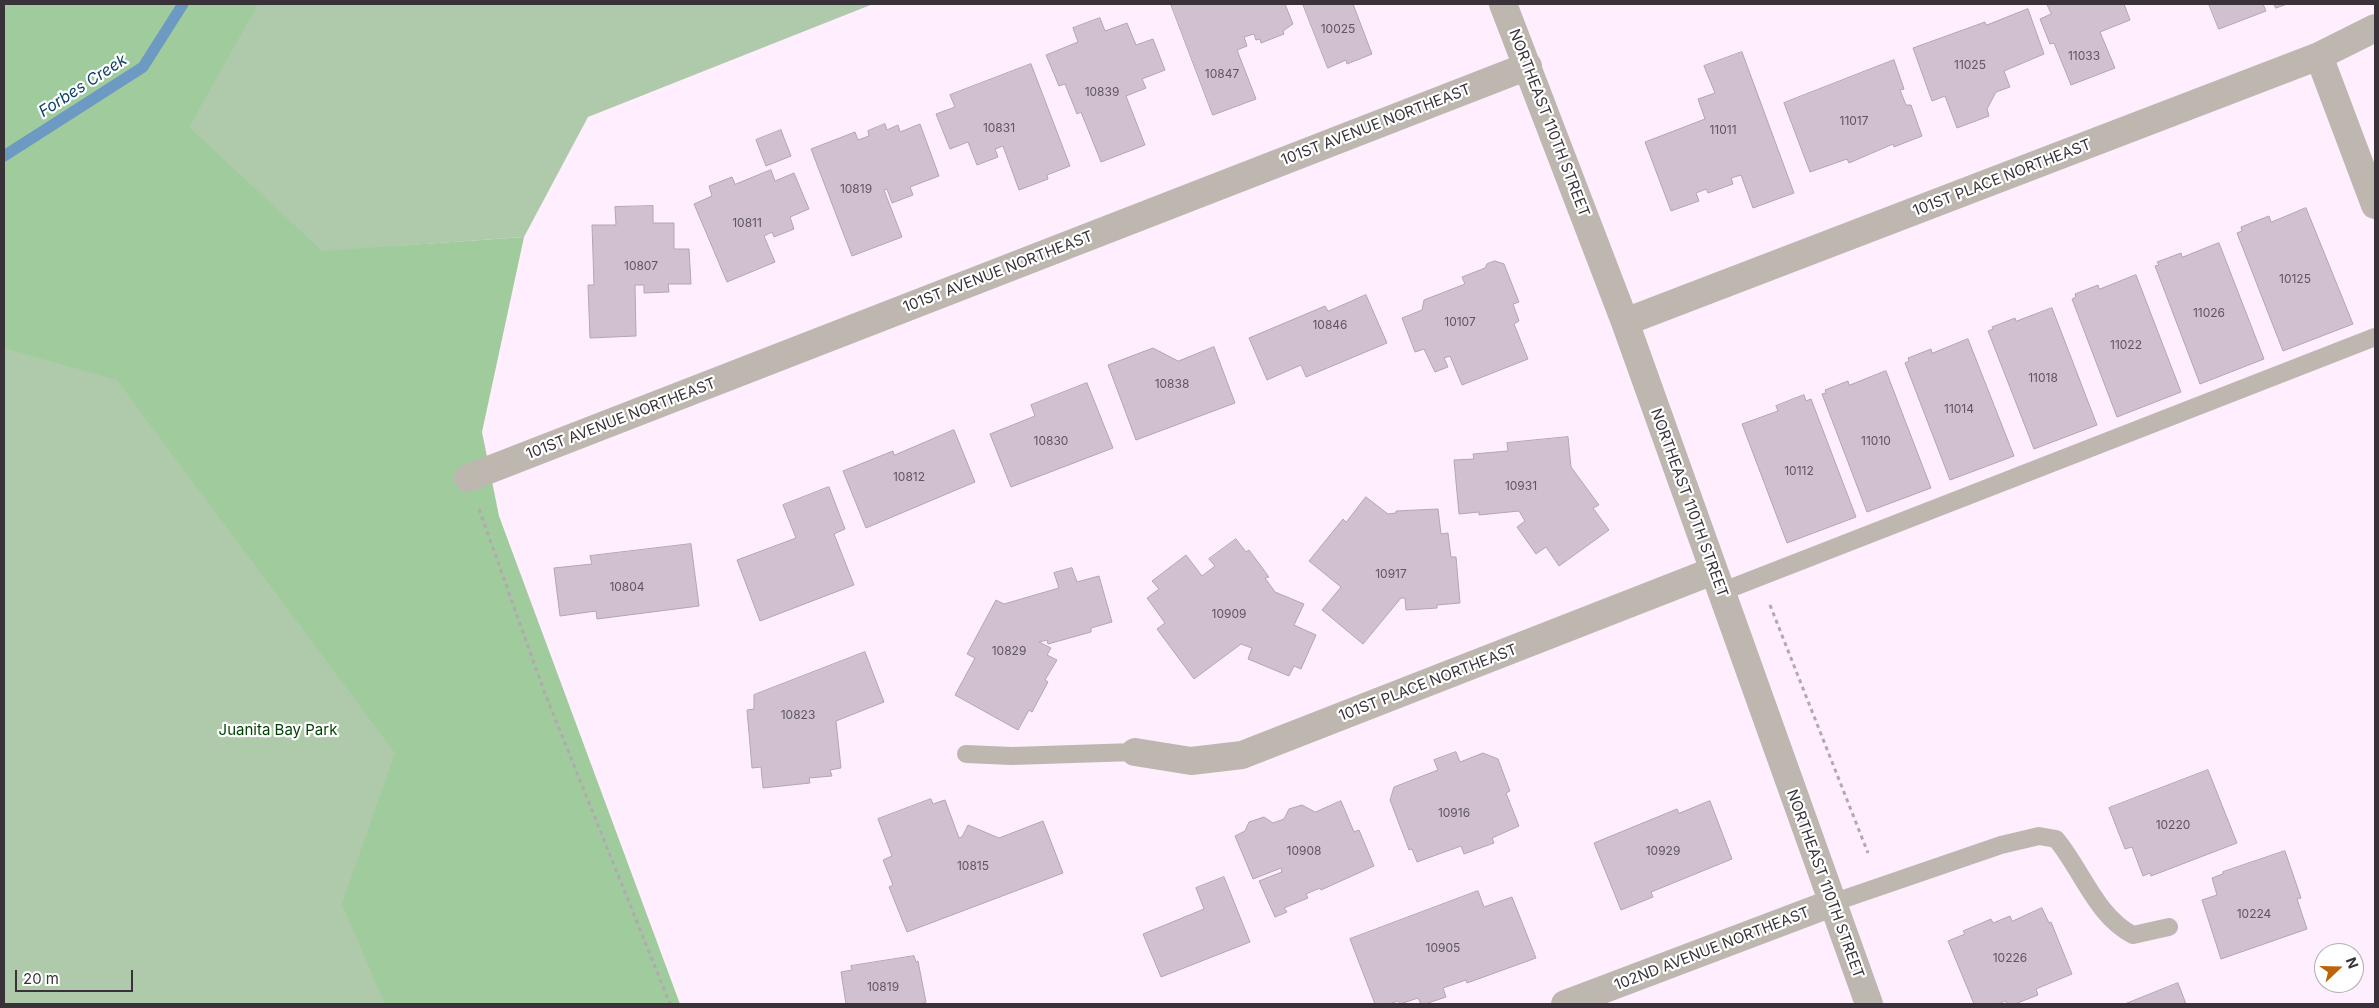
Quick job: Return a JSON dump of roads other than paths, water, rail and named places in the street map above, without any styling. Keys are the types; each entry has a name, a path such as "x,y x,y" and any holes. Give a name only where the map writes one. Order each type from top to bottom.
{"street":[{"name":"NORTHEAST 110TH STREET","path":"1503,4 1625,322 1869,1004"},
{"name":"101ST PLACE NORTHEAST","path":"1625,322 2319,56 2375,28"},
{"path":"2319,56 2375,205"},
{"name":"101ST AVENUE NORTHEAST","path":"468,478 1528,66"},
{"name":"101ST PLACE NORTHEAST","path":"1136,752 1191,761 1242,755 1717,581"},
{"name":"102ND AVENUE NORTHEAST","path":"1565,1004 1832,904"}],"lane":[{"path":"1717,581 2375,338"},
{"path":"966,754 1012,756 1136,752"},
{"path":"1832,904 2001,845 2039,836 2056,838 2071,856 2091,892 2118,927 2133,935 2169,927"}],"waterway":[{"name":"Forbes Creek","path":"4,156 143,67 183,4"}],"park label":[{"name":"Juanita Bay Park","path":"278,730"}]}
